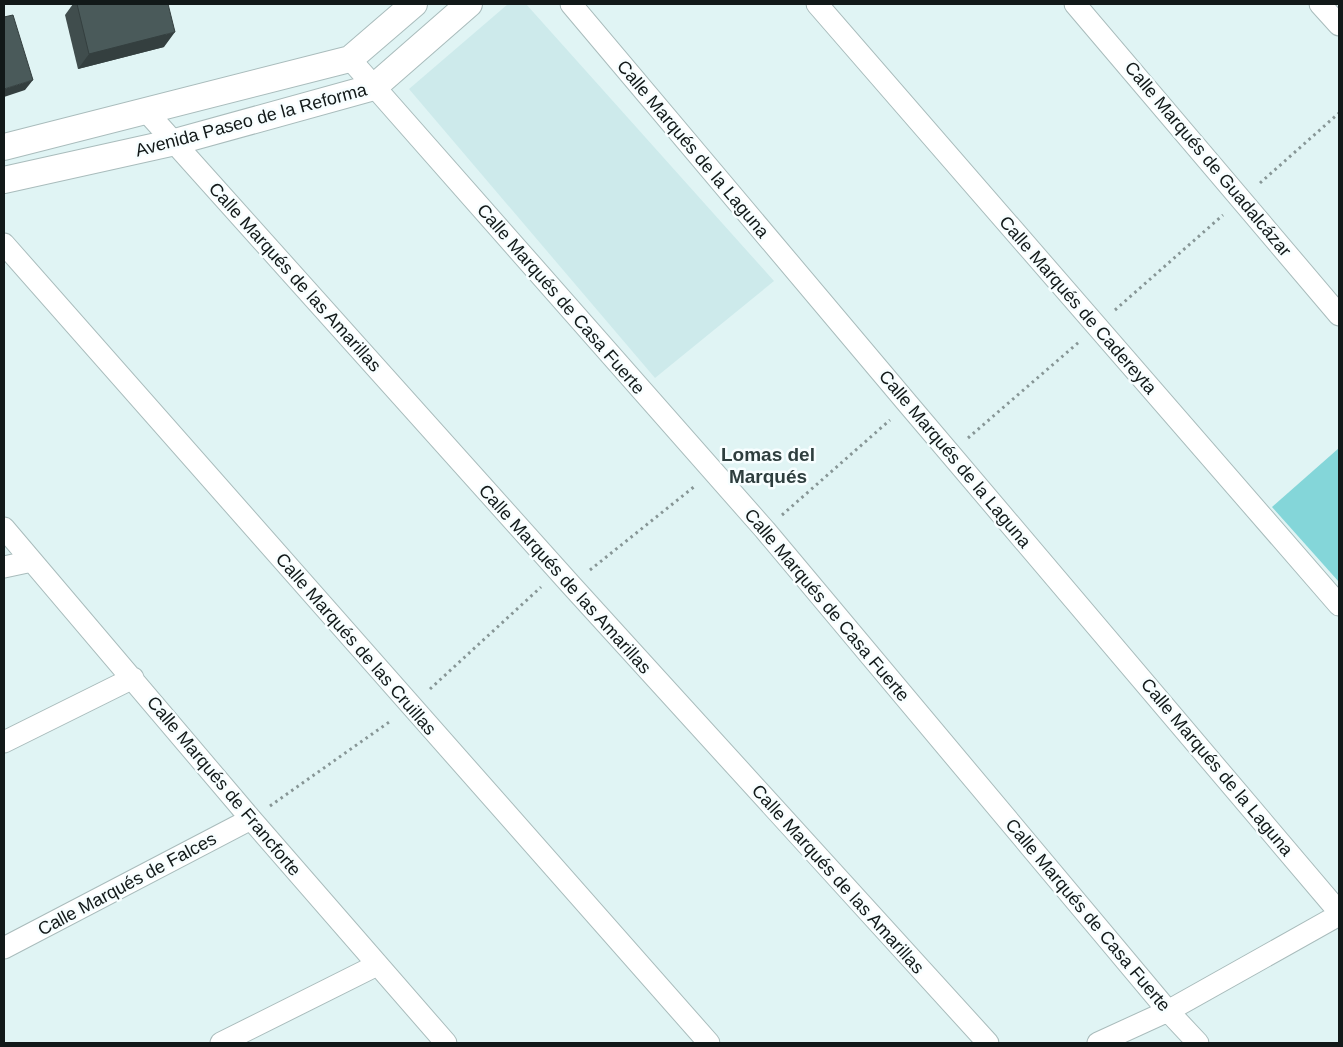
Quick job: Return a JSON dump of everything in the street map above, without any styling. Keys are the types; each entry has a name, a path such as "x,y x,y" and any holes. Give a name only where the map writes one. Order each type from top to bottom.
{"street":[{"name":"Avenida Paseo de la Reforma","path":"4,148 350,60 414,4"},
{"name":"Avenida Paseo de la Reforma","path":"4,180 174,142 374,87 469,4"},
{"name":"Calle Marqués de la Laguna","path":"571,4 1339,914"},
{"name":"Calle Marqués de Cadereyta","path":"816,4 1339,605"},
{"name":"Calle Marqués de Guadalcázar","path":"1075,4 1339,314"},
{"path":"1321,4 1339,25"},
{"name":"Calle Marqués de Casa Fuerte","path":"350,60 765,530 1168,1011 1198,1043"},
{"name":"Calle Marqués de las Amarillas","path":"146,111 570,585 988,1043"},
{"name":"Calle Marqués de las Cruillas","path":"4,244 709,1043"},
{"name":"Calle Marqués de Francforte","path":"4,528 251,819 446,1043"},
{"path":"4,567 32,560"},
{"path":"4,742 133,678"},
{"name":"Calle Marqués de Falces","path":"4,948 251,819"},
{"path":"1098,1043 1168,1011 1339,914"},
{"path":"221,1043 377,965"}],"path":[{"path":"951,453 1339,114"},
{"path":"765,530 908,404"},
{"path":"570,585 713,472"}],"shaded area":[{"path":"508,4 526,4 774,281 655,378 409,89"},
{"path":"1339,448 1339,582 1272,507"}],"building":[{"path":"77,4 168,4 175,32 89,54"},
{"path":"13,15 33,80 4,89 4,17"}],"district":[{"name":"Lomas del Marqués","path":"768,465"}]}
